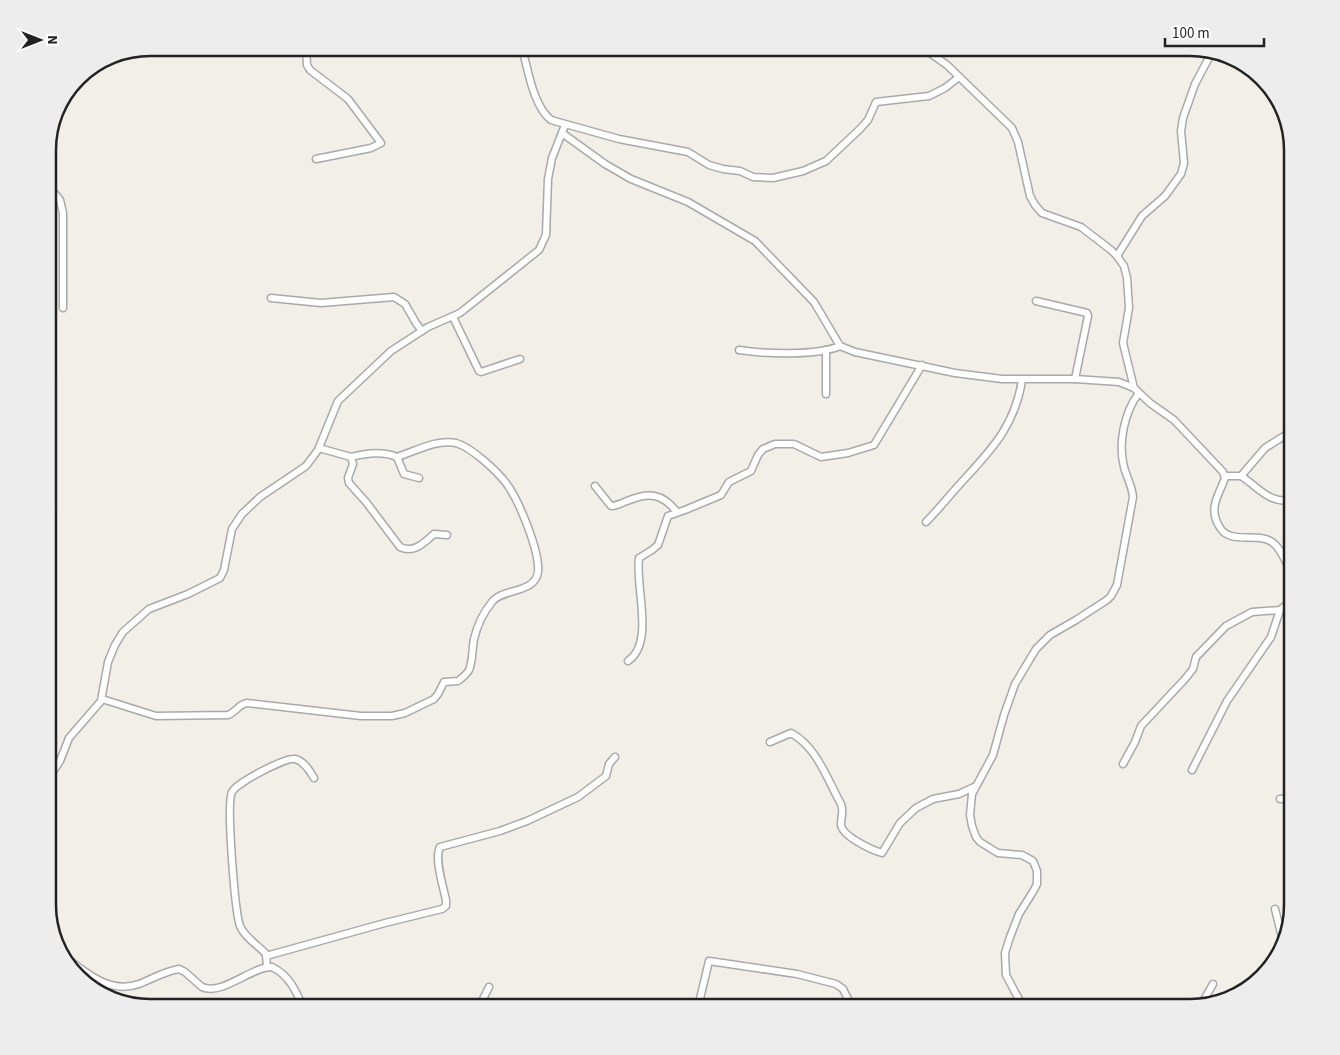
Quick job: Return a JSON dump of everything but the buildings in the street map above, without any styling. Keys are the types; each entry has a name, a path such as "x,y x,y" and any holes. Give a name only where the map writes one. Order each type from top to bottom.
{"street":[{"path":"306,56 307,65 310,70 348,99 381,143 371,148 316,159"},
{"path":"524,56 541,111 551,120 619,139 688,152 709,165 723,169 740,171 754,177 774,178 804,171 826,161 868,120 876,102 929,96 945,88 959,77"},
{"path":"934,56 947,65 1012,128 1018,142 1028,191 1038,209 1042,213 1080,227 1117,256 1124,266 1127,278 1128,316 1123,343 1136,391 1123,438 1122,456 1124,469 1131,485 1132,497 1117,585 1107,600 1050,635 1036,649 1015,684 993,755 975,786 971,799 970,815 976,838 998,853 1017,854 1030,860 1037,871 1037,884 1019,914 1006,953 1006,974 1018,999"},
{"path":"1117,256 1142,216 1165,196 1181,174 1184,163 1181,131 1183,118 1195,84 1209,58"},
{"path":"56,767 69,738 102,699 108,662 123,632 149,609 188,594 220,578 224,570 232,530 242,514 260,497 306,466 319,448 340,398 391,351 422,331 452,317 474,303 539,250 546,234 549,175 554,151 565,125"},
{"path":"562,134 605,164 631,179 688,202 755,241 814,302 840,346 855,352 971,376 1022,380 1075,378 1119,382 1136,391 1174,420 1225,476 1240,476 1271,498 1284,501"},
{"path":"56,195 60,200 63,213 64,308"},
{"path":"271,298 320,303 394,297 406,304 422,331"},
{"path":"1036,300 1087,313 1088,316 1075,378"},
{"path":"452,317 479,371 481,372 520,359"},
{"path":"739,350 767,354 826,350 840,346"},
{"path":"826,350 826,394"},
{"path":"628,661 634,657 639,649 642,631 639,558 658,545 668,516 721,495 729,482 751,471 758,455 768,446 790,443 821,456 848,453 874,446 922,365"},
{"path":"926,522 978,464 1006,429 1018,401 1022,380"},
{"path":"1240,476 1265,448 1284,436"},
{"path":"102,699 156,716 228,715 243,703 247,703 362,716 392,716 434,699 444,682 458,681 469,668 477,627 491,603 498,596 528,586 537,576 534,546 524,518 508,484 465,447 458,444 431,444 398,457 365,453 351,457 319,448"},
{"path":"351,457 353,464 348,478 349,483 400,547 406,550 412,549 423,544 434,534 447,534"},
{"path":"398,457 404,474 419,478"},
{"path":"1225,476 1214,504 1214,516 1220,529 1226,535 1261,538 1272,542 1284,557"},
{"path":"595,486 611,506 617,506 633,498 650,495 665,500 677,512"},
{"path":"1192,770 1226,701 1271,637 1280,610 1284,607"},
{"path":"1123,764 1141,726 1193,670 1196,658 1226,626 1252,612 1280,610"},
{"path":"770,742 791,733 807,746 819,761 841,804 843,809 841,824 844,831 863,846 882,853 897,827 916,808 933,799 959,794 975,786"},
{"path":"266,956 385,922 442,909 446,906 446,900 438,861 440,847 500,831 527,821 578,797 606,776 609,764 615,756"},
{"path":"267,967 266,956 242,930 238,917 231,834 231,794 235,788 270,767 288,760 294,759 303,764 314,778"},
{"path":"1280,800 1284,799"},
{"path":"1275,909 1280,931"},
{"path":"700,999 709,961 797,974 836,984 843,989 848,999"},
{"path":"82,970 108,985 122,988 136,985 179,969 202,987 210,989 242,979 267,967 276,969 289,980 297,991 299,999"},
{"path":"1205,998 1213,984"},
{"path":"483,999 489,987"}]}
